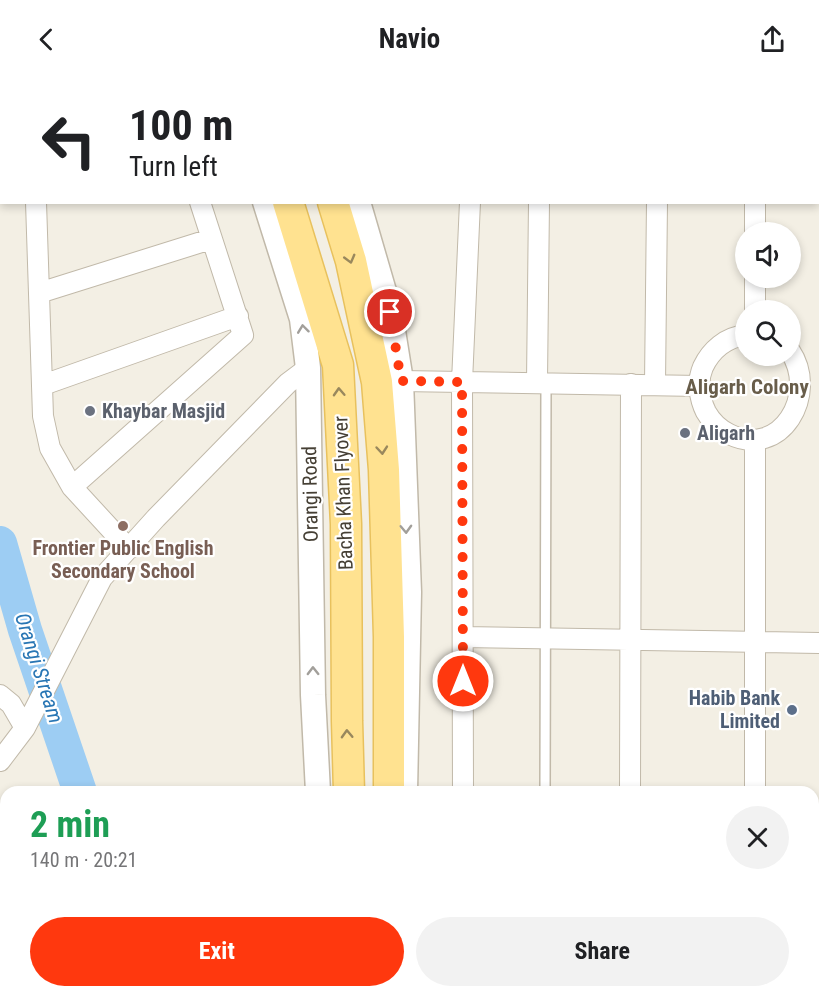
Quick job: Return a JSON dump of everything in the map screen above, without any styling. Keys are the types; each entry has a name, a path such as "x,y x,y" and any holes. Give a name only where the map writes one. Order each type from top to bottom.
{"main road":[{"name":"Bacha Khan Flyover","path":"289,204 338,365 346,524 349,786"},
{"name":"Bacha Khan Flyover","path":"334,204 351,261 377,382 384,482 389,637 389,786"}],"street":[{"path":"36,204 43,416 51,447 72,487 129,549"},
{"path":"72,487 243,335 201,204"},
{"name":"Orangi Road","path":"266,204 302,319 308,368 313,695 318,786"},
{"path":"359,204 390,312 401,381 409,592 405,786"},
{"path":"463,786 462,382 470,204"},
{"path":"539,204 542,382"},
{"path":"655,384 657,204"},
{"path":"755,204 755,222"},
{"path":"39,293 211,239"},
{"path":"43,385 238,316"},
{"path":"735,337 723,343 711,354 702,369 699,386 702,403 710,418 722,430 738,438 755,440 771,437 785,429 796,418 812,387 800,366"},
{"path":"2,756 25,728 102,578 288,383 308,368"},
{"path":"401,381 699,386"},
{"path":"630,786 632,384"},
{"path":"755,440 755,786"},
{"path":"463,637 819,643"},
{"path":"0,695 11,704 25,728"}],"lane":[{"path":"542,382 546,639 545,786"}],"waterway":[{"name":"Orangi Stream","path":"0,543 25,630 78,786"}],"place":[{"name":"Khaybar Masjid","path":"90,411"},
{"name":"Aligarh","path":"685,433"},
{"name":"Frontier Public English Secondary School","path":"123,526"},
{"name":"Habib Bank Limited","path":"792,710"}],"district":[{"name":"Aligarh Colony","path":"747,387"}],"route":[{"path":"390,312 401,381 462,382 463,681"}]}
